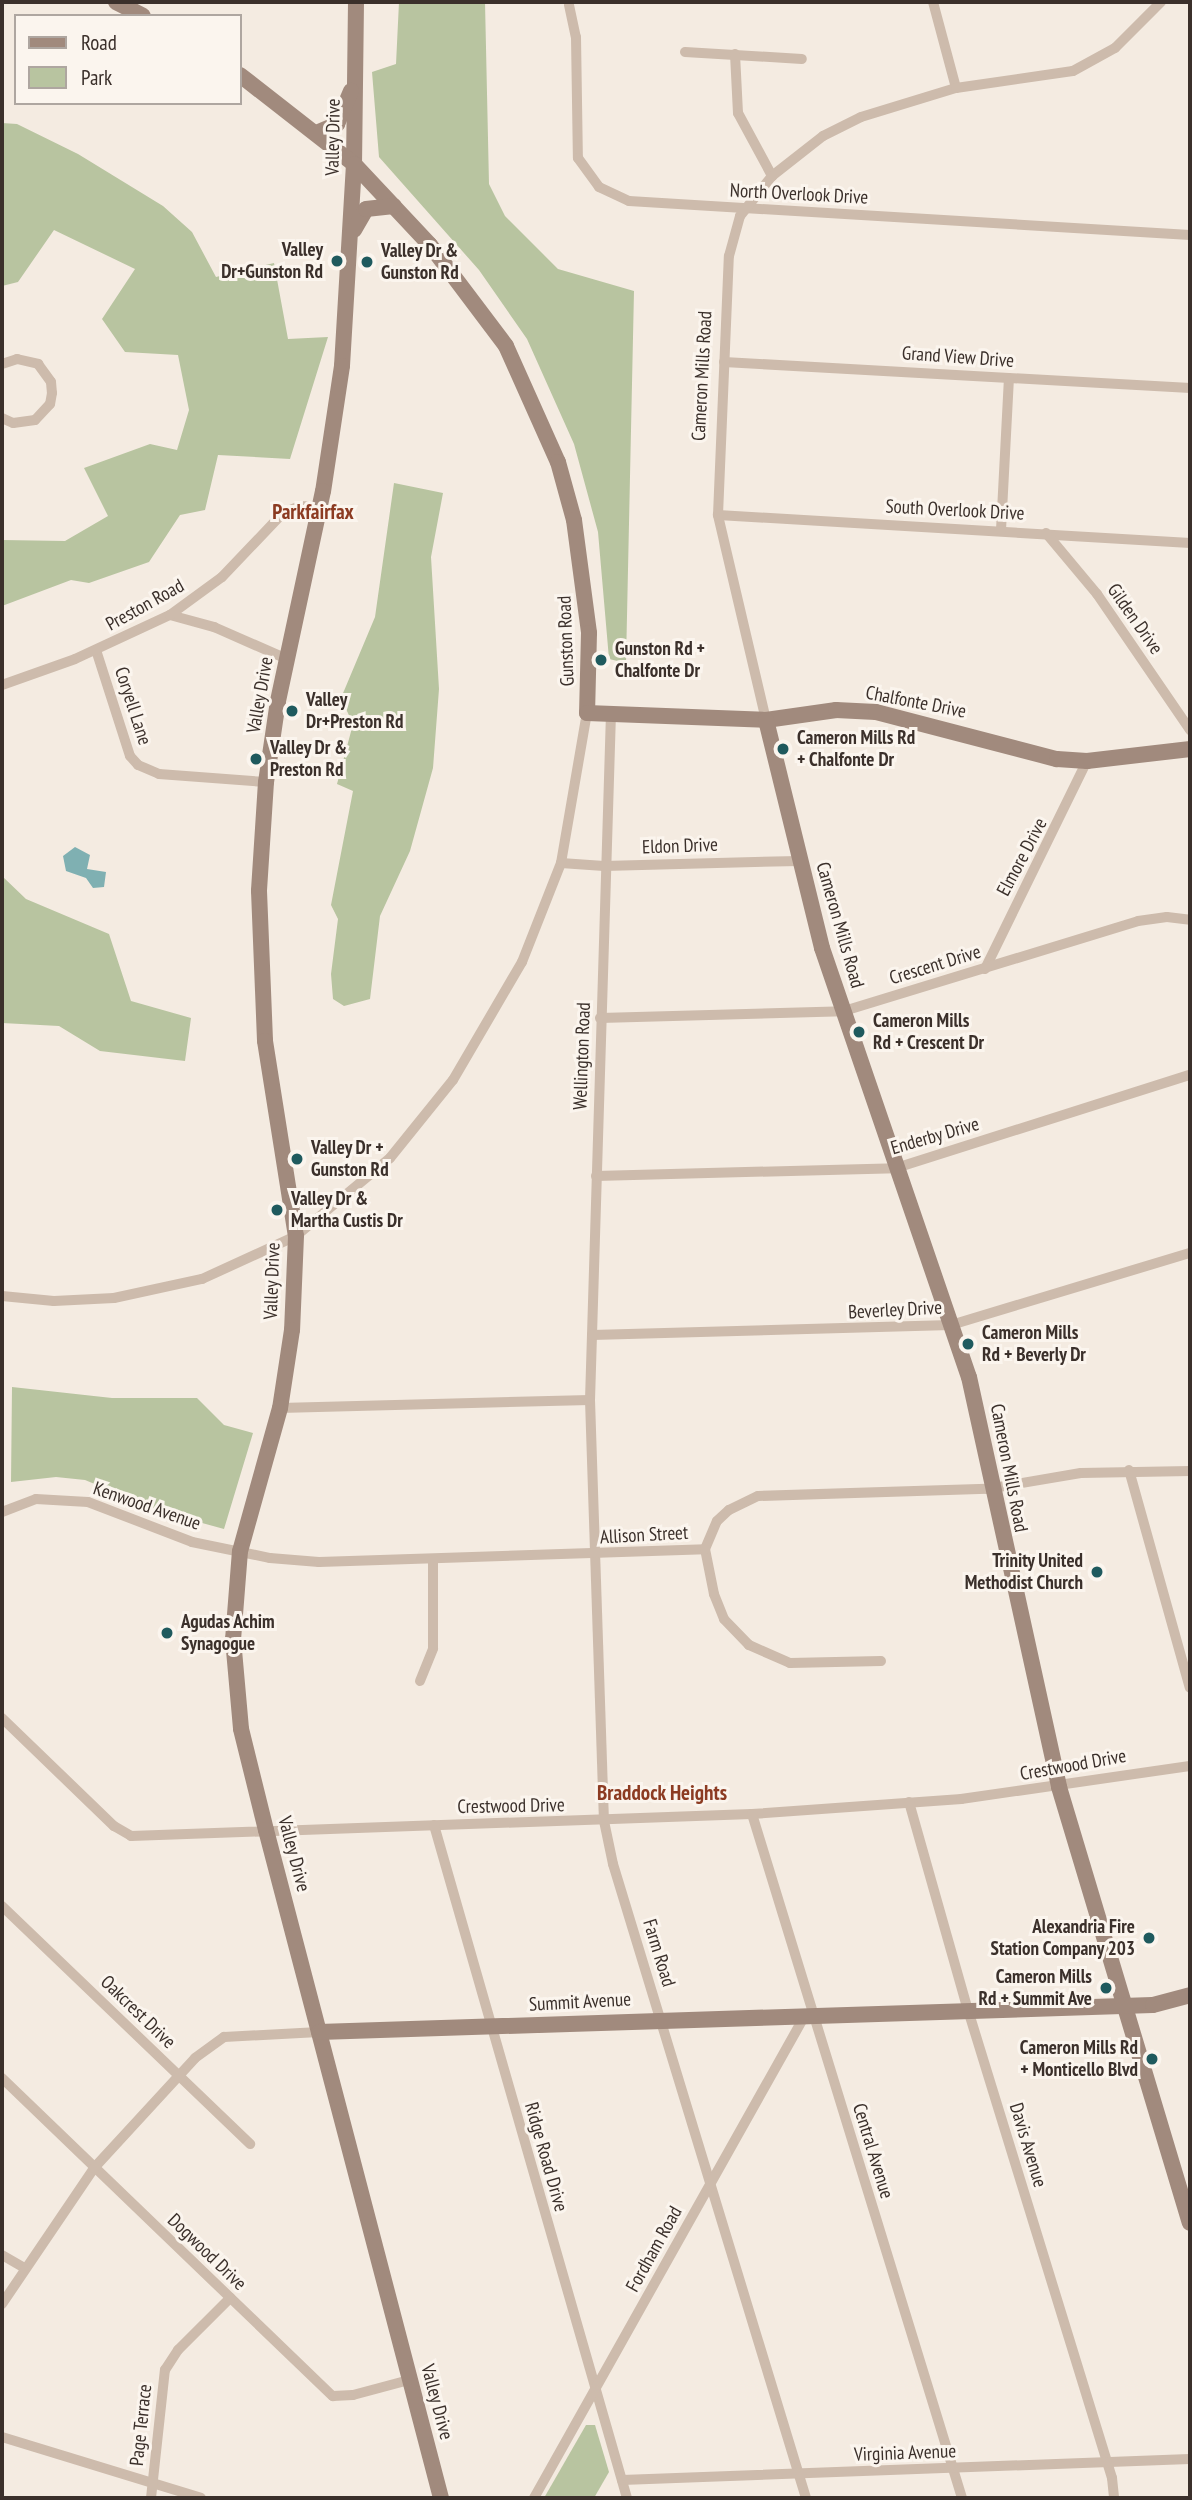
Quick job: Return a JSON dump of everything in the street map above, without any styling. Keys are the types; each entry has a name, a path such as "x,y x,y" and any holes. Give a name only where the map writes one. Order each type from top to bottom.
{"street":[{"path":"116,2 139,14"},
{"name":"Valley Drive","path":"356,2 354,164 342,366 319,507 287,659 267,782 259,972 265,1041 296,1236 292,1329 280,1408 240,1551 233,1639 237,1695 266,1830 441,2498"},
{"path":"933,2 956,88"},
{"path":"1141,2 1151,12"},
{"name":"Cameron Mills Road","path":"1161,2 1115,48 1073,71 956,88 861,117 823,136 772,176 746,209 733,233 729,256 718,515 799,860 844,1011 951,1325 977,1410 991,1488 1059,1787 1190,2223"},
{"name":"North Overlook Drive","path":"569,5 576,37 575,142 584,170 599,187 629,201 1190,235"},
{"path":"685,52 802,59"},
{"path":"735,54 738,113 772,176"},
{"name":"Gunston Road","path":"2,1296 74,1301 152,1292 231,1268 296,1236 390,1158 453,1080 505,997 561,863 591,676 582,561 558,462 533,398 494,326 394,205 354,164 242,77"},
{"path":"316,133 340,120 356,78"},
{"path":"350,238 366,209 394,205"},
{"path":"2,364 17,359 38,364 46,372 52,393 50,404 35,420 13,423 2,418"},
{"name":"Grand View Drive","path":"724,362 1190,388"},
{"path":"1001,530 1009,378"},
{"name":"Preston Road","path":"2,685 96,650 170,615 231,568 283,513 300,506 319,507"},
{"name":"South Overlook Drive","path":"718,515 1190,543"},
{"name":"Gilden Drive","path":"1046,533 1097,594 1190,730"},
{"path":"170,615 214,627 287,659"},
{"name":"Coryell Lane","path":"96,650 130,756 138,765 159,774 267,782"},
{"name":"Chalfonte Drive","path":"587,713 766,720 836,710 876,712 1057,759 1087,761 1190,749"},
{"name":"Wellington Road","path":"590,1400 604,866 611,713"},
{"name":"Elmore Drive","path":"985,969 1087,761"},
{"name":"Eldon Drive","path":"561,863 604,866 799,860"},
{"name":"Crescent Drive","path":"600,1018 844,1011 1138,922 1167,917 1190,920"},
{"name":"Enderby Drive","path":"596,1176 896,1168 1190,1075"},
{"name":"Beverley Drive","path":"592,1335 951,1325 1190,1253"},
{"path":"280,1408 590,1400"},
{"name":"Farm Road","path":"590,1400 604,1821 661,2020 806,2498"},
{"path":"1129,1470 1190,1688"},
{"name":"Allison Street","path":"240,1551 319,1562 595,1555 705,1549 718,1521 729,1510 758,1496 991,1488 1129,1470 1190,1471"},
{"name":"Kenwood Avenue","path":"2,1512 30,1500 89,1502 166,1533 240,1551"},
{"path":"705,1549 724,1619 756,1650 797,1663 881,1661"},
{"path":"420,1681 433,1648 433,1560"},
{"name":"Crestwood Drive","path":"2,1718 114,1826 131,1836 752,1814 1059,1787 1190,1766"},
{"name":"Davis Avenue","path":"909,1802 968,2010 1108,2463 1114,2498"},
{"name":"Central Avenue","path":"752,1814 808,2016 962,2498"},
{"name":"Ridge Road Drive","path":"434,1825 627,2498"},
{"name":"Oakcrest Drive","path":"2,1906 250,2144"},
{"name":"Summit Avenue","path":"2,2304 23,2267 94,2168 179,2076 225,2037 1123,2003 1153,2005 1190,1996"},
{"name":"Fordham Road","path":"534,2498 710,2183 808,2016"},
{"name":"Dogwood Drive","path":"2,2078 333,2396 353,2395 409,2380"},
{"path":"2,2255 23,2267"},
{"name":"Page Terrace","path":"150,2498 165,2370 178,2350 230,2298"},
{"path":"2,2437 201,2498"},
{"name":"Virginia Avenue","path":"622,2480 1190,2459"}],"green space":[{"path":"399,2 485,2 489,184 505,216 558,269 634,291 626,663 609,659 598,532 574,444 527,339 479,270 379,157 372,72 396,64"},
{"path":"2,123 17,124 78,154 163,206 192,232 216,277 274,263 288,339 328,337 290,459 218,455 205,510 180,515 149,562 89,583 71,580 2,606 2,540 65,541 108,516 84,468 150,444 177,450 189,410 178,355 125,352 102,319 135,269 54,230 18,282 2,286"},
{"path":"394,483 443,493 431,557 439,689 433,768 410,851 380,916 370,999 344,1006 333,999 331,974 338,919 331,905 353,791 337,784 353,724 341,698 375,617"},
{"path":"2,876 26,899 109,934 131,1001 191,1018 185,1061 100,1051 59,1026 2,1023"},
{"path":"12,1387 112,1398 197,1398 224,1425 253,1433 224,1529 162,1512 85,1480 56,1477 11,1482"},
{"path":"586,2425 595,2425 609,2472 594,2498 544,2498"}],"water":[{"path":"75,847 90,855 87,869 106,872 104,887 93,888 86,878 66,871 63,856"}],"place":[{"name":"Valley Dr+Gunston Rd","path":"337,261"},
{"name":"Valley Dr & Gunston Rd","path":"367,262"},
{"name":"Gunston Rd + Chalfonte Dr","path":"601,660"},
{"name":"Valley Dr+Preston Rd","path":"292,711"},
{"name":"Cameron Mills Rd + Chalfonte Dr","path":"783,749"},
{"name":"Valley Dr & Preston Rd","path":"256,759"},
{"name":"Cameron Mills Rd + Crescent Dr","path":"859,1032"},
{"name":"Valley Dr + Gunston Rd","path":"297,1159"},
{"name":"Valley Dr & Martha Custis Dr","path":"277,1210"},
{"name":"Cameron Mills Rd + Beverly Dr","path":"968,1344"},
{"name":"Trinity United Methodist Church","path":"1097,1572"},
{"name":"Agudas Achim Synagogue","path":"167,1633"},
{"name":"Alexandria Fire Station Company 203","path":"1149,1938"},
{"name":"Cameron Mills Rd + Summit Ave","path":"1106,1988"},
{"name":"Cameron Mills Rd + Monticello Blvd","path":"1152,2059"}],"district":[{"name":"Parkfairfax","path":"313,512"},
{"name":"Braddock Heights","path":"662,1793"}]}
